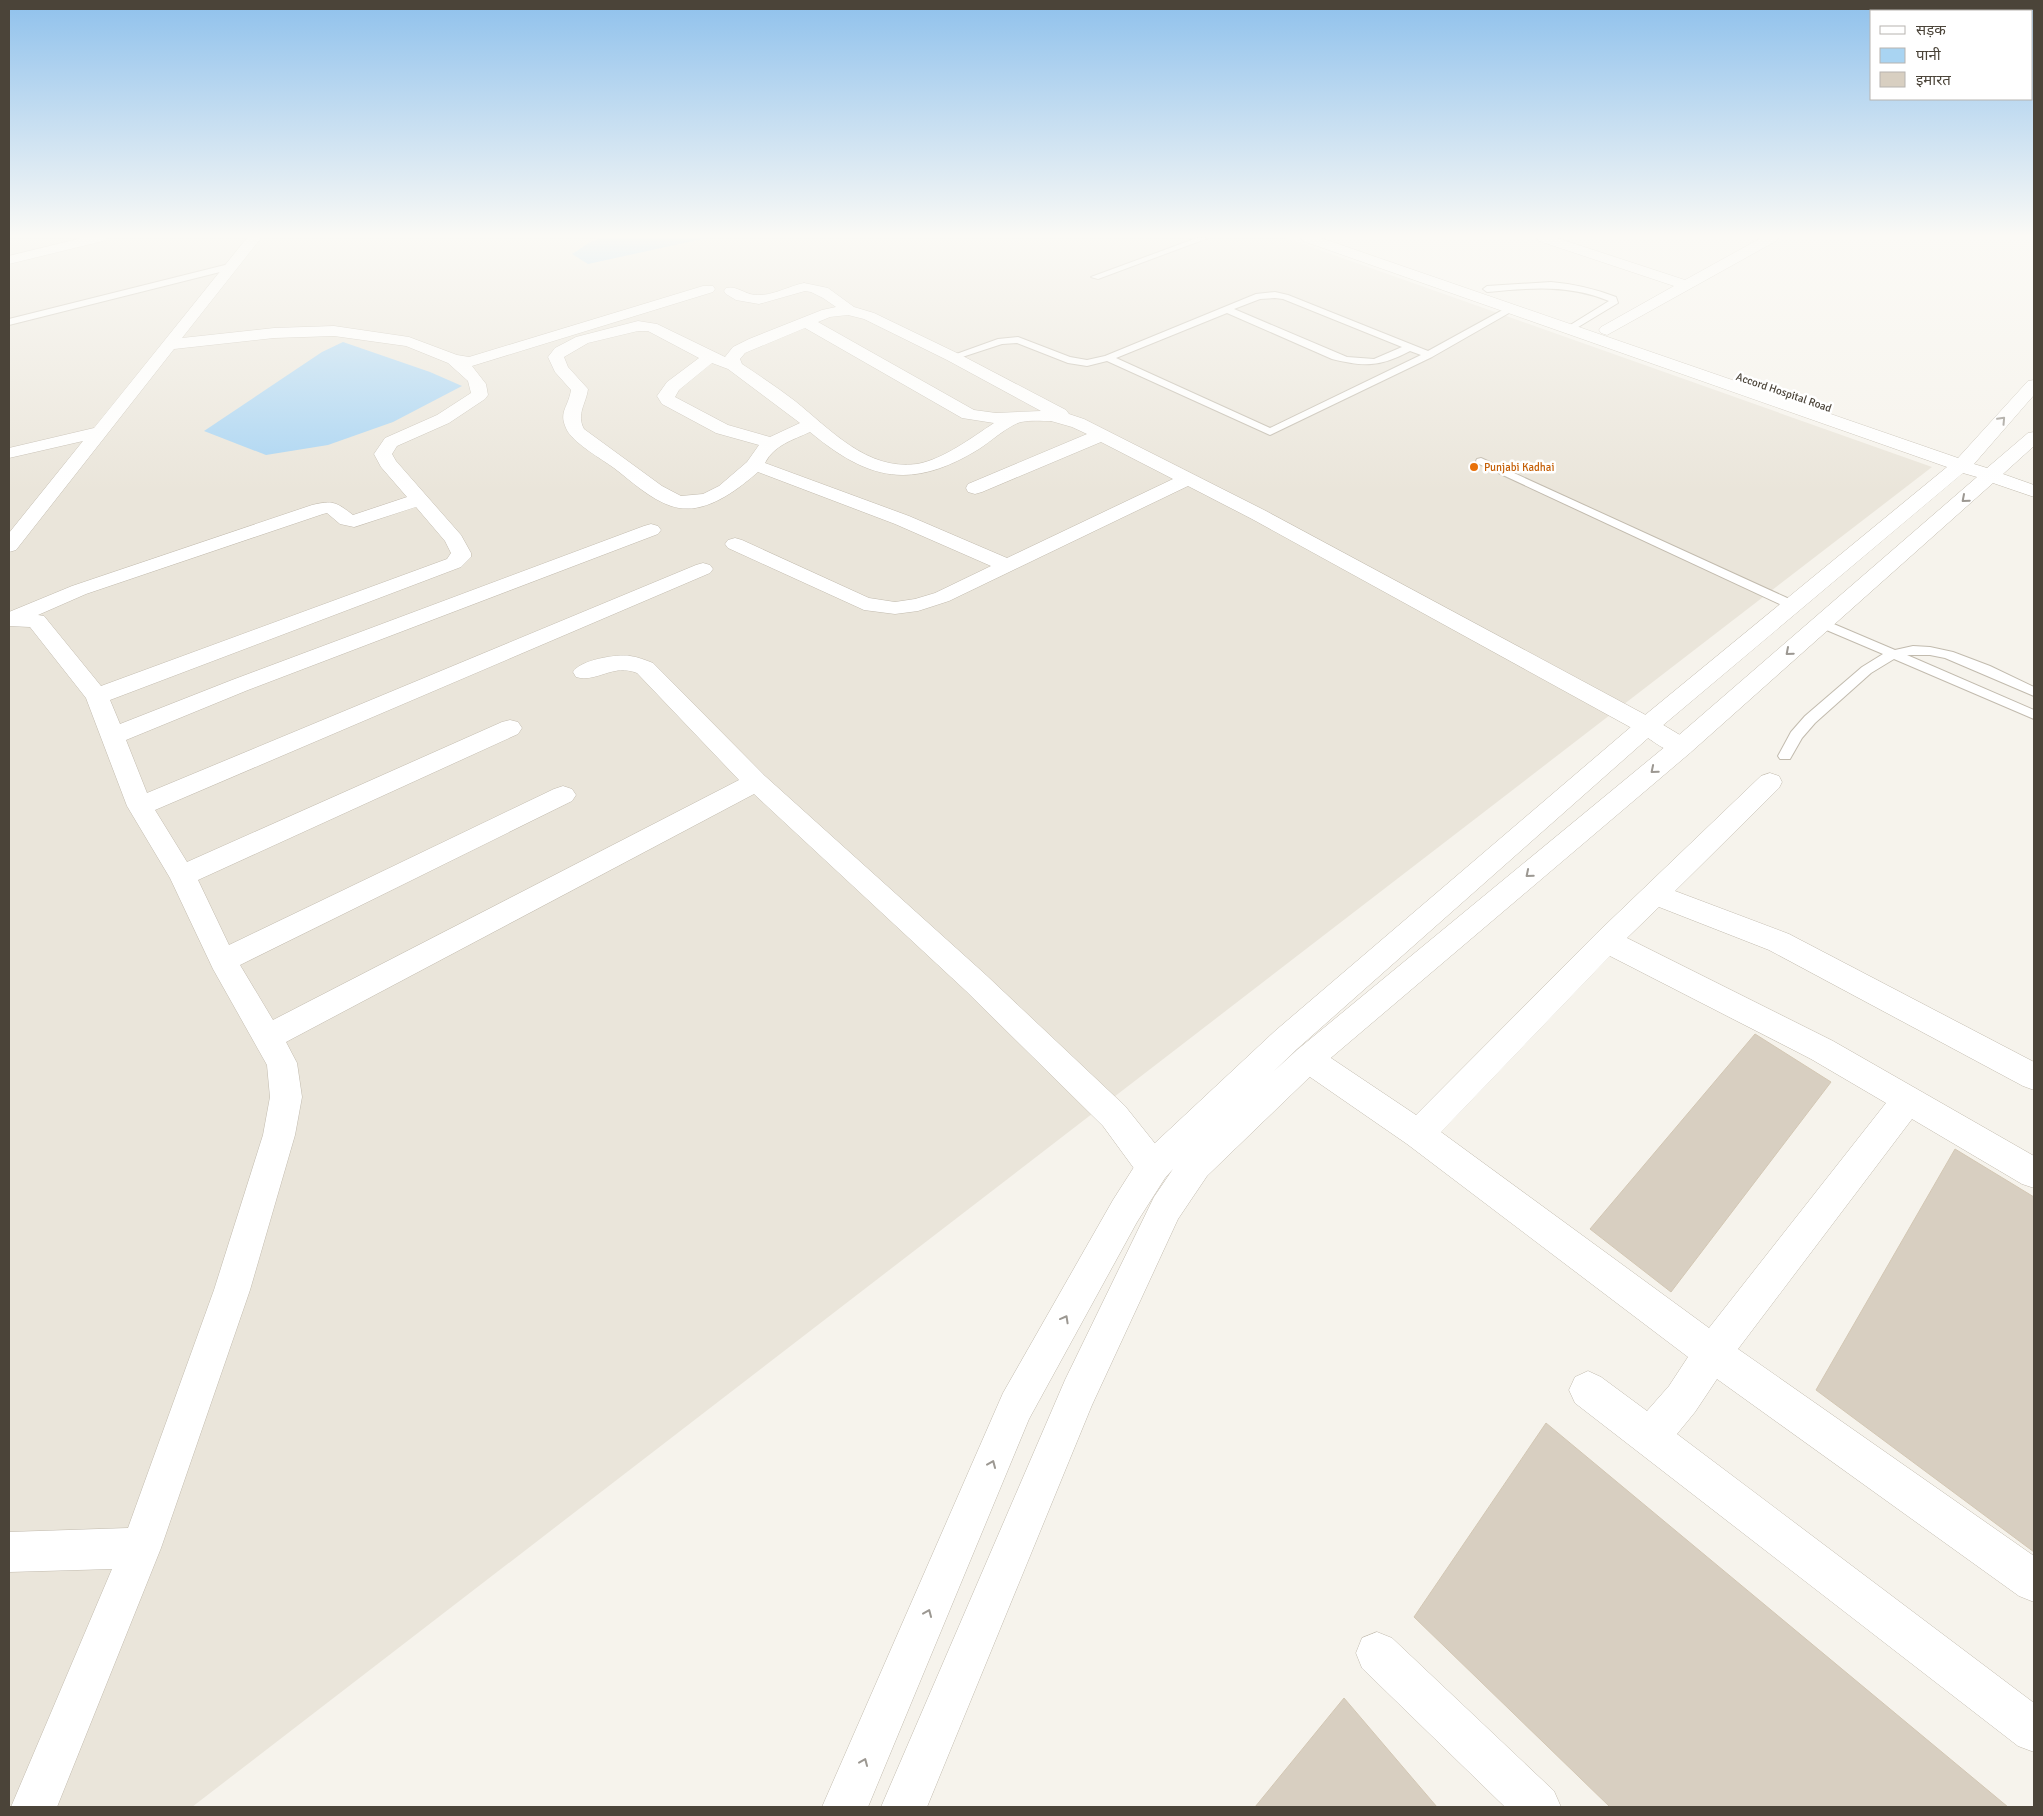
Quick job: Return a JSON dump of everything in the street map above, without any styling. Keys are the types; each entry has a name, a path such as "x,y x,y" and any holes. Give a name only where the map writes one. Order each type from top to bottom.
{"street":[{"path":"9,546 185,323"},
{"path":"167,345 274,333 334,331 409,342 462,362 478,360 599,323"},
{"path":"734,366 732,358 739,350 804,323"},
{"path":"807,323 968,414 981,418 1013,419 1037,416 1065,417"},
{"path":"882,323 1259,515 1647,726 1681,747"},
{"path":"1564,323 1981,466 2034,491"},
{"name":"Accord Hospital Road","path":"1569,323 1577,326 1607,330 1981,466 2034,478"},
{"path":"1607,330 1620,323"},
{"path":"812,424 772,443 762,451 755,466 726,490 692,502 677,502 655,490 577,432 570,422 570,413 580,399 580,389 561,369 556,357 561,351 582,340 638,326 651,327 710,357 734,366 812,424 850,454 880,467 899,471 920,469 946,458 972,445 1013,419"},
{"path":"710,357 673,386 666,396 668,400 722,429 772,443"},
{"path":"97,696 454,563 461,558 462,553 454,539 388,463 384,454 390,442 443,419 479,395 480,388 478,383 470,373 454,360"},
{"path":"904,1807 1078,1393 1166,1208 1195,1165 1308,1059 1681,747 1822,623 1981,466 2034,385"},
{"path":"9,453 98,432"},
{"path":"975,488 1102,435"},
{"path":"845,1807 1016,1406 1124,1211 1153,1167 1286,1040 1647,726 1792,605 1981,466 2034,438"},
{"path":"755,466 902,520 1007,565"},
{"path":"735,544 864,604 895,608 918,605 942,597 1188,479"},
{"path":"9,620 79,590 299,515 331,507 347,520 354,521 420,498"},
{"path":"112,736 240,685 651,530"},
{"path":"140,806 703,569"},
{"path":"9,620 36,621 97,696 140,806 182,876 223,961 282,1063 286,1097 279,1136 232,1290 141,1548 34,1807"},
{"path":"584,672 621,661 635,663 645,668 756,782 976,983 1114,1116 1153,1167"},
{"path":"182,876 510,728"},
{"path":"268,1037 756,782"},
{"path":"1418,1134 1606,941 1770,782"},
{"path":"223,961 562,795"},
{"path":"1655,894 1779,942 2034,1077"},
{"path":"1606,941 1822,1050 2034,1173"},
{"path":"1308,1059 1418,1134 1712,1353 2034,1581"},
{"path":"1650,1436 1682,1399 1712,1353 1908,1100"},
{"path":"1588,1390 2034,1730"},
{"path":"9,1552 141,1548"},
{"path":"1377,1653 1538,1807"}],"lane":[{"path":"953,358 1001,342 1018,340 1068,360 1087,363 1108,358 1193,323"},
{"path":"1257,323 1326,354 1360,363 1380,362 1409,347"},
{"path":"1349,323 1429,355"},
{"path":"1108,358 1270,432 1429,355 1486,323"},
{"path":"1577,326 1582,323"},
{"path":"1481,460 1792,605"},
{"path":"1822,623 2034,716"},
{"path":"1785,756 1801,729 1865,671 1894,653 1915,650 1946,655 1968,662 2034,692"}],"shaded area":[{"path":"9,323 1525,323 1932,467 192,1807 9,1807"}],"water":[{"path":"343,342 430,372 462,386 393,422 328,445 266,455 204,431 322,352"}],"building":[{"path":"1755,1034 1831,1082 1671,1292 1590,1229"},
{"path":"1955,1149 2034,1197 2034,1552 1816,1390"},
{"path":"1546,1423 2008,1807 1610,1807 1414,1617"},
{"path":"1344,1698 1437,1807 1255,1807"}],"place":[{"name":"Punjabi Kadhai","path":"1474,467"}]}
